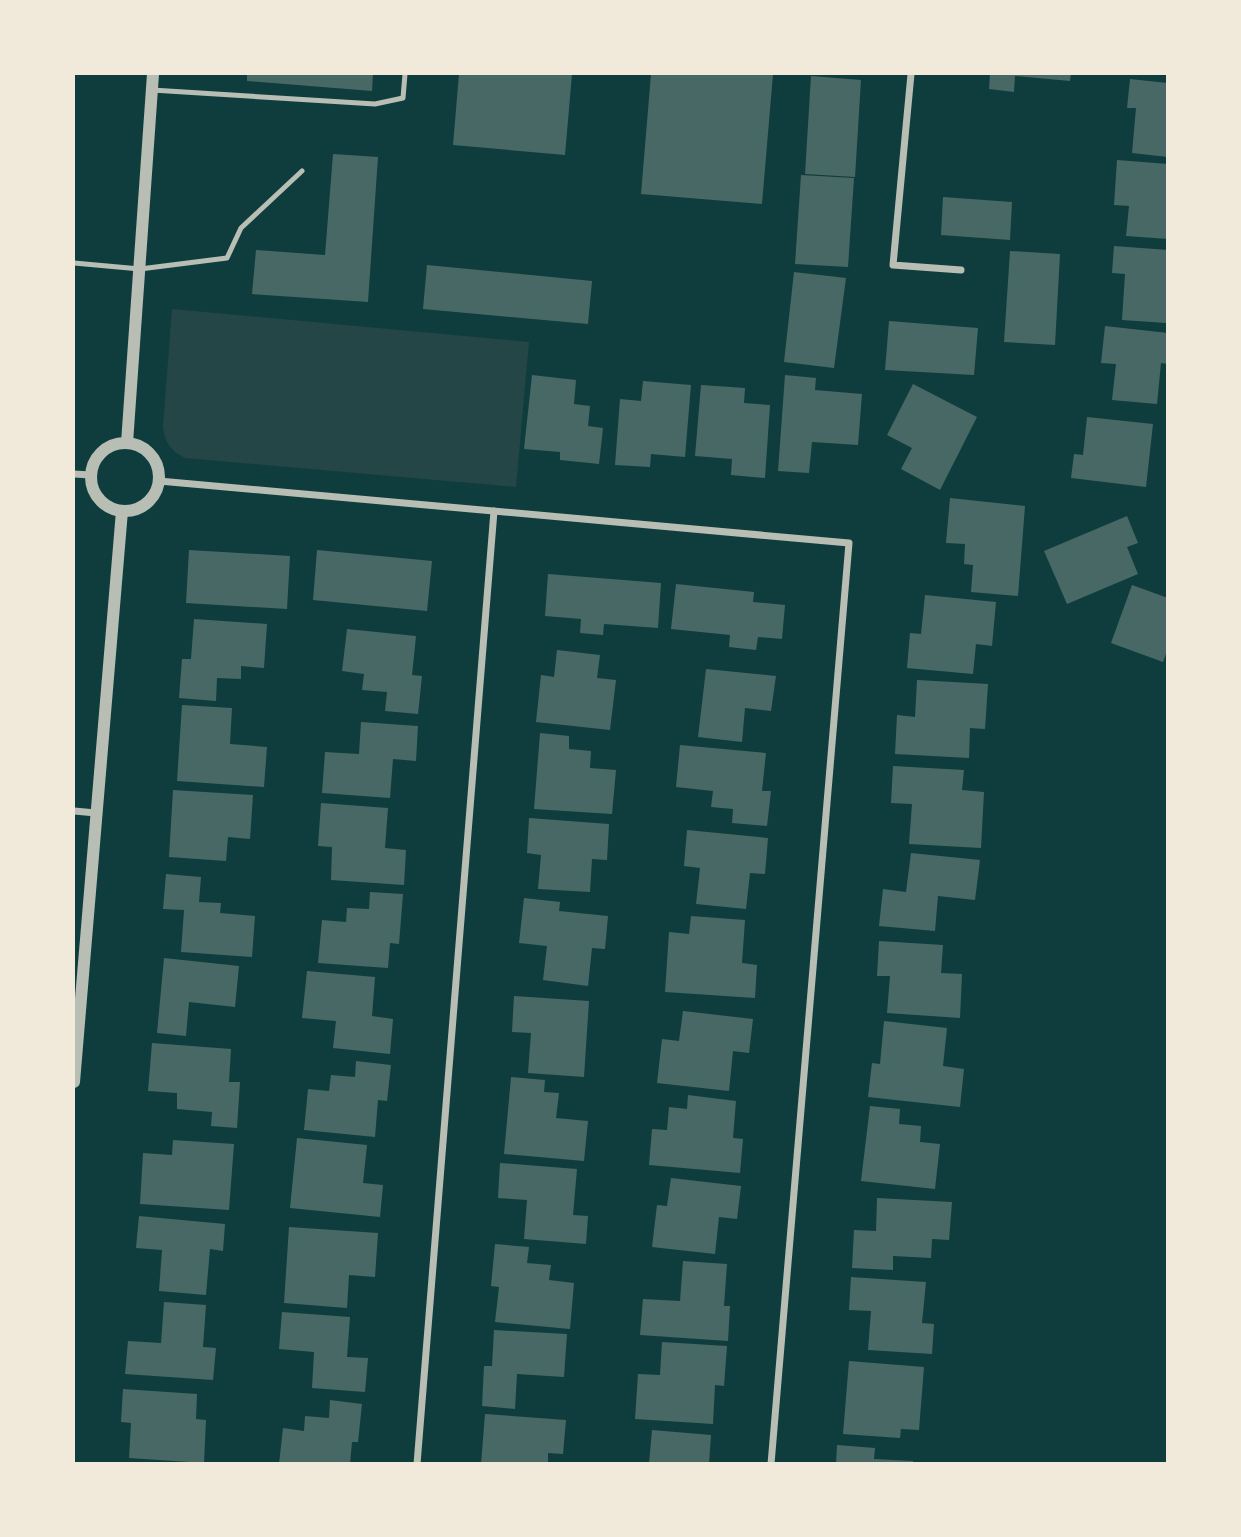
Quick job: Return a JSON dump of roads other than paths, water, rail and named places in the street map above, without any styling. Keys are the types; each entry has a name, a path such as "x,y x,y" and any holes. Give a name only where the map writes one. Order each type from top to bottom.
{"street":[{"path":"128,443 153,74"},
{"path":"911,74 893,265 961,270"},
{"path":"128,443 138,446 154,460 159,481 156,491 142,507 122,511 112,508 96,495 92,475 99,456 107,449 128,443"},
{"path":"74,474 92,475"},
{"path":"159,481 849,543 771,1464"},
{"path":"74,1082 122,511"},
{"path":"417,1464 494,511"},
{"path":"74,811 96,813"}],"lane":[{"path":"152,90 375,104 403,98 405,74"},
{"path":"74,263 140,269 227,258 241,228 302,172"}]}
